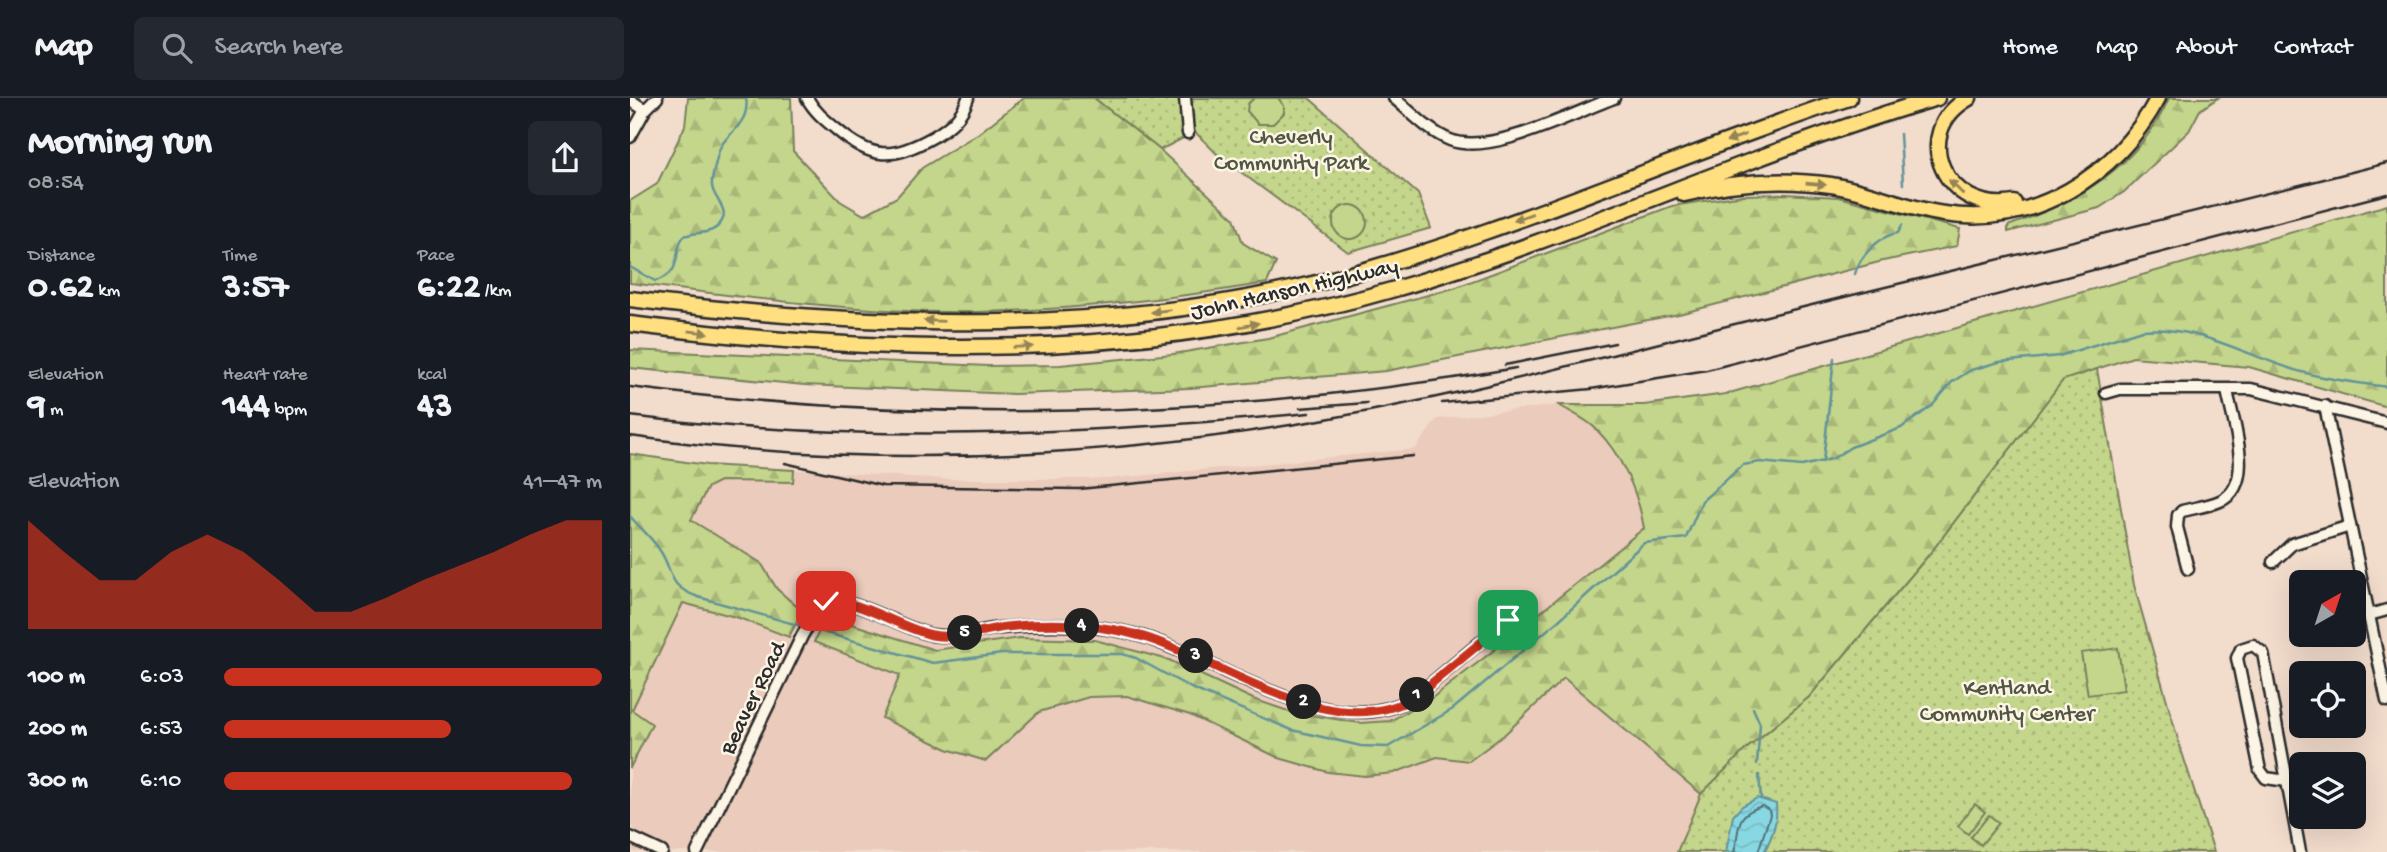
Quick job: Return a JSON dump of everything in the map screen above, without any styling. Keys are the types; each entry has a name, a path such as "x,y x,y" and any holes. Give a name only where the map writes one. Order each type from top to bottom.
{"highway":[{"path":"1800,115 1830,98"},
{"name":"John Hanson Highway","path":"630,299 805,316 961,322 1073,320 1212,304 1296,288 1404,258 1849,98"},
{"name":"John Hanson Highway","path":"630,324 787,340 920,347 1060,346 1177,336 1269,321 1371,296 1450,272 1829,133 1937,98"},
{"path":"1969,98 1952,111 1942,126 1938,149 1941,165 1947,178 1961,193 1979,202 1996,205 2031,198 2083,173 2118,142 2148,98"},
{"path":"1605,215 1703,190 1775,182 1859,190 1945,215 1978,217 2011,213 2053,199 2099,172 2129,142 2158,98"}],"street":[{"path":"630,137 645,110 657,98"},
{"path":"807,98 816,113 851,142 863,150 884,155 908,149 947,129 959,117 968,98"},
{"path":"1185,98 1188,133"},
{"path":"1394,98 1440,135 1451,141 1478,144 1501,140 1614,98"},
{"path":"630,100 645,110"},
{"path":"2106,393 2130,390 2250,388 2387,423"},
{"path":"2188,569 2177,527 2178,515 2182,511 2220,501 2230,495 2240,473 2227,390"},
{"path":"2325,406 2387,701"},
{"path":"2273,562 2292,544 2350,526"},
{"name":"Beaver Road","path":"697,852 813,615 820,604 829,601 933,635 1023,625 1109,630 1170,646 1285,696 1316,706 1363,713 1401,705 1415,697 1524,606"},
{"path":"2369,615 2387,610"},
{"path":"2287,781 2266,778 2260,770 2237,659 2241,649 2253,645 2263,653 2287,781 2300,852"},
{"path":"630,837 662,852"}],"shaded area":[{"path":"1559,405 1596,428 1626,472 1639,504 1644,528 1432,698 1390,721 1360,723 1291,712 1253,699 1172,662 1020,638 935,650 802,611 777,589 761,563 691,520 708,487 721,481 793,481 794,470 944,479 1107,479 1415,449 1437,419"},
{"path":"683,602 814,642 900,675 986,761 1039,712 1089,697 1127,696 1190,715 1279,758 1328,772 1365,776 1394,773 1437,757 1469,761 1504,735 1564,678 1701,794 1677,852 630,852 634,828 630,825 630,768 652,725 632,711"}],"green space":[{"path":"688,98 791,98 793,151 840,201 864,215 897,197 922,168 979,133 1024,98 1094,98 1160,150 1234,218 1243,243 1276,263 1267,283 1123,303 978,312 847,307 630,283 630,201 657,184 685,126"},
{"name":"Cheverly Community Park","path":"1094,98 1309,98 1418,194 1431,228 1348,252 1218,155 1195,132 1160,150"},
{"path":"1254,98 1278,98 1284,106 1284,113 1273,124 1258,124 1247,111 1248,104"},
{"path":"2169,98 2218,98 2200,110 2189,131 2124,192 2099,208 2008,232 2008,226 2058,206 2103,179 2141,144"},
{"path":"1743,195 1838,197 1960,229 1957,246 1883,261 1679,314 1386,371 1190,388 1014,394 804,385 630,368 630,350 988,366 1060,365 1173,354 1268,338 1454,288 1672,206"},
{"path":"1350,205 1362,210 1367,222 1362,234 1350,239 1338,234 1333,222 1338,210"},
{"path":"2387,205 2387,407 2249,367 2133,357 2063,380 1931,552 1809,697 1746,749 1701,794 1564,678 1504,735 1469,761 1437,757 1394,773 1365,776 1328,772 1279,758 1190,715 1127,696 1089,697 1039,712 986,761 947,749 882,718 900,675 814,642 826,616 935,650 1020,638 1095,640 1169,660 1253,699 1291,712 1360,723 1390,721 1432,698 1644,528 1633,488 1614,451 1592,425 1559,405 1644,405 1726,394"},
{"name":"Kentland Community Center","path":"2097,369 2134,585 2179,743 2214,852 1677,852 1701,794 1746,749 1809,697 1931,552 2063,380"},
{"path":"630,454 707,465 794,470 793,482 720,481 708,487 691,520 761,563 777,589 802,611 789,637 739,618 683,603 632,710 652,724 630,768"},
{"path":"2118,648 2124,690 2088,695 2081,653"},
{"path":"1975,804 1985,812 1968,834 1958,826"},
{"path":"1989,815 1999,823 1981,845 1971,837"}],"water":[{"path":"1757,798 1776,804 1774,829 1764,852 1726,852 1733,816 1742,806"}],"waterway":[{"path":"630,267 655,281 665,277 674,267 684,236 710,231 722,221 724,212 713,190 713,174 721,147 744,116 746,98"},
{"path":"1900,134 1903,184"},
{"path":"1855,274 1871,248 1884,238 1898,233 1902,225"},
{"path":"630,516 659,549 675,583 698,597 933,663 1002,654 1122,654 1136,658 1191,688 1292,730 1361,746 1388,747 1453,709 1558,621 1644,543 1686,538 1702,501 1743,465 1760,462 1802,466 1832,459 1851,447 1901,428 1932,406 1952,382 1971,370 1999,362 2059,356 2142,330 2164,330 2204,337 2312,375 2387,387"},
{"path":"1823,462 1834,358"},
{"path":"1753,708 1760,724 1757,764"},
{"path":"1759,775 1761,799"}],"railway":[{"path":"630,436 814,454 998,455 1181,440 1272,428 1415,402 1516,379 2387,163"},
{"path":"1442,403 1591,389 1707,370 2387,194"},
{"path":"1505,365 1615,343"},
{"path":"630,387 851,407 962,411 1074,410 1185,406 1296,397 1406,385 1516,368"},
{"path":"1300,408 1367,403"},
{"path":"630,416 800,430 970,433 1139,427 1309,413"},
{"path":"785,463 883,486 1079,489 1413,456"}],"route":[{"path":"826,601 842,603 933,635 1023,625 1055,625 1084,626 1139,636 1203,659 1285,696 1316,706 1363,713 1379,712 1415,697 1433,685 1508,620"}]}
